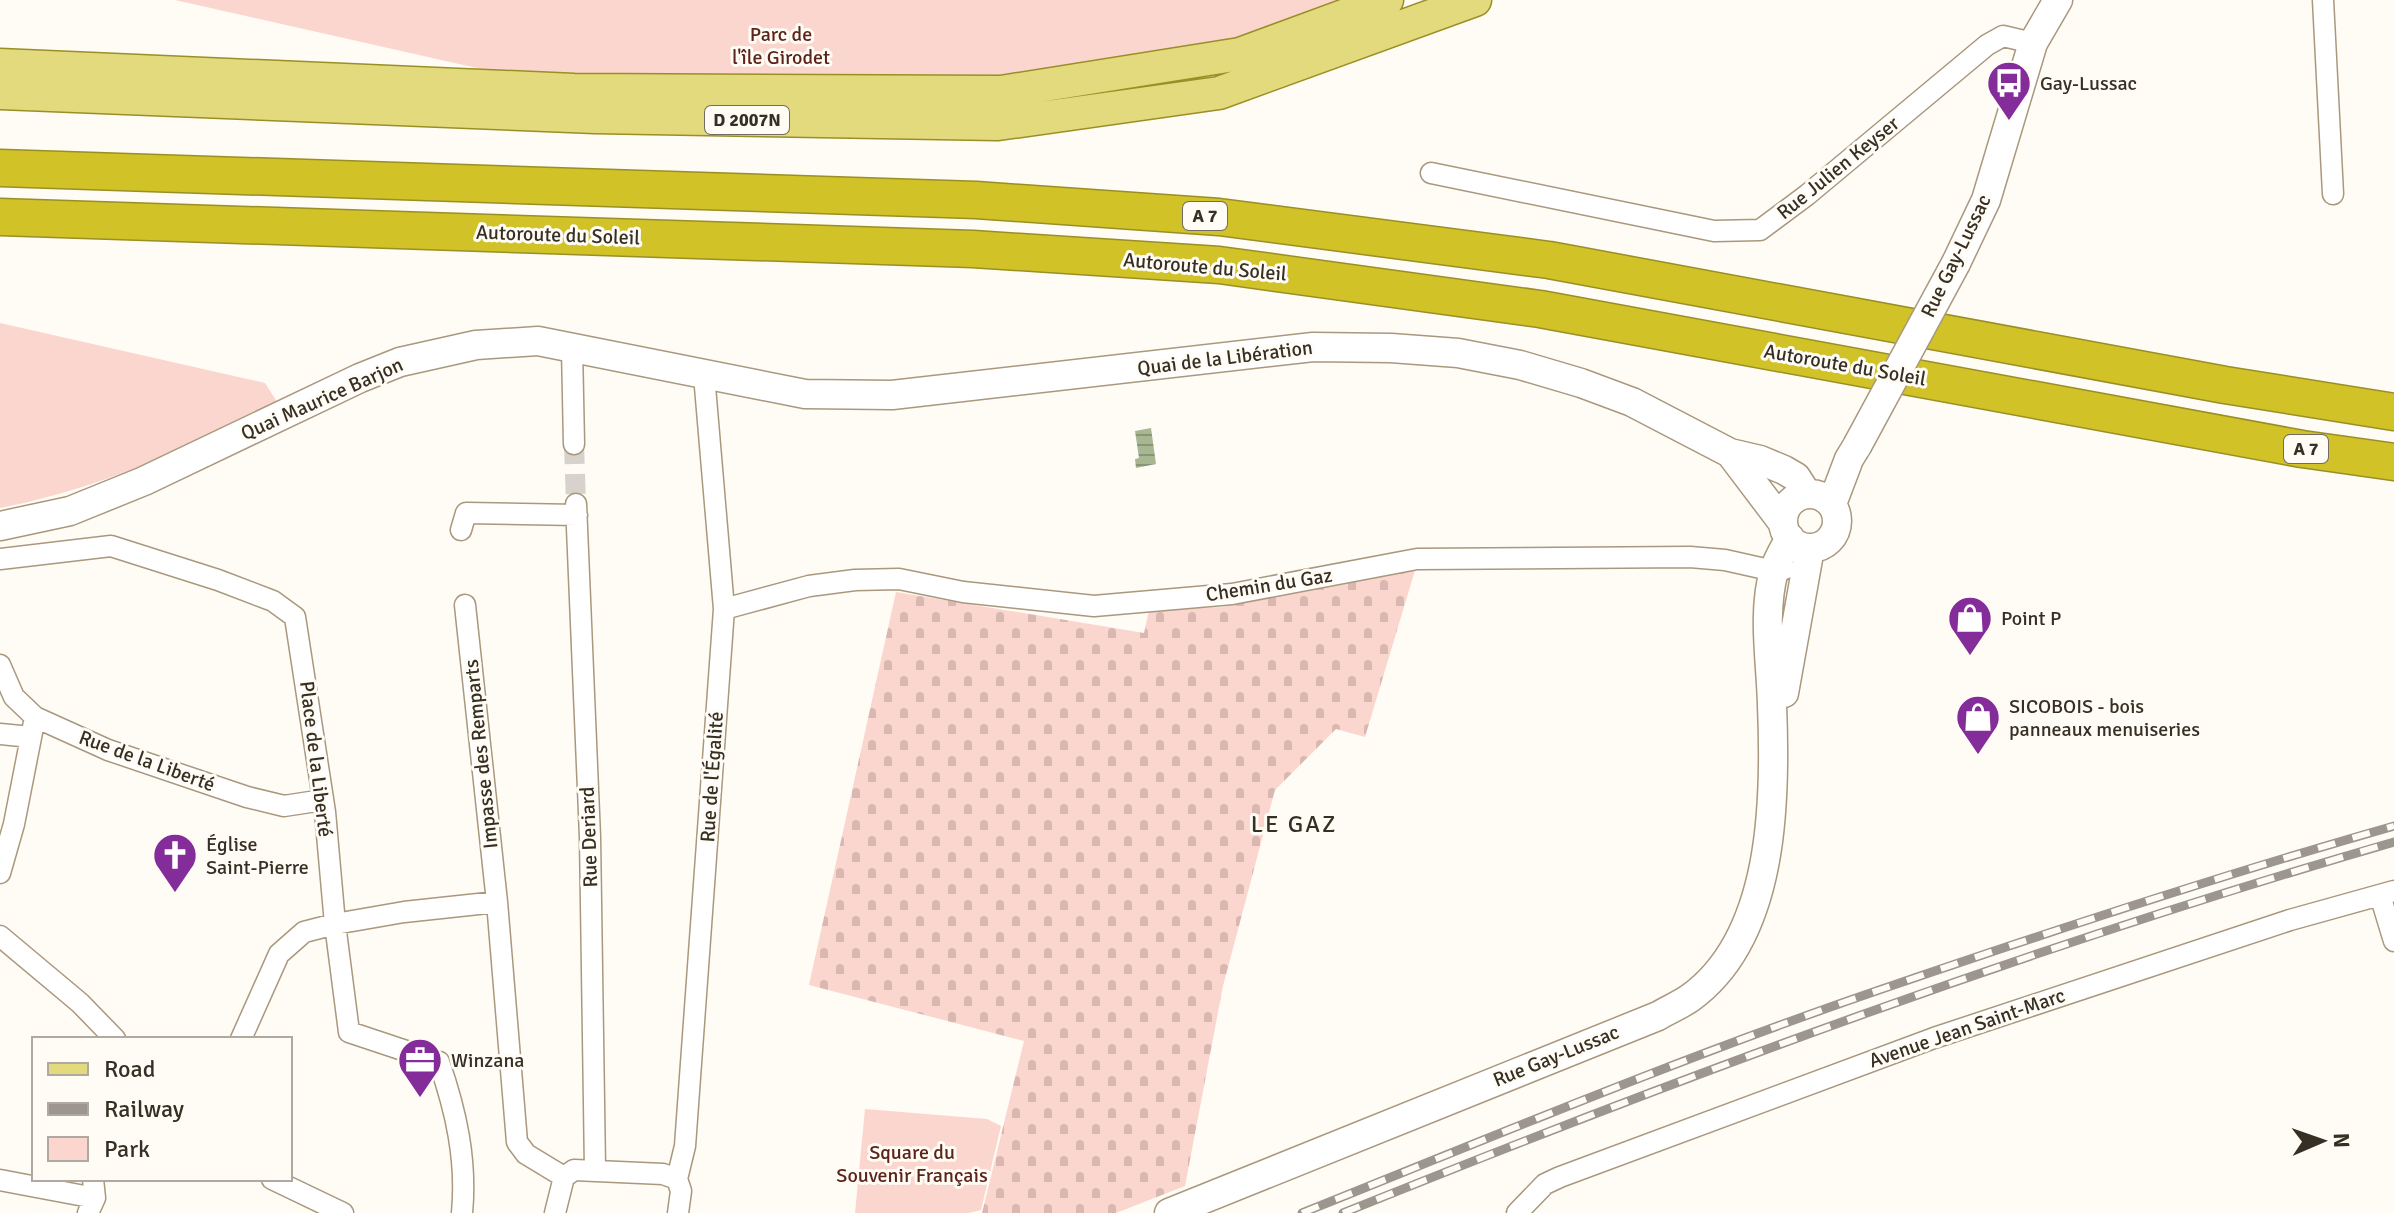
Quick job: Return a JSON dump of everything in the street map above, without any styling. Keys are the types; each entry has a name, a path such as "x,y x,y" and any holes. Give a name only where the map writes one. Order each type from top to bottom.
{"highway":[{"name":"A 7","path":"0,168 976,200 1219,217 1549,260 2211,382 2394,412"},
{"name":"Autoroute du Soleil","path":"0,217 973,249 1219,265 1540,309 2288,446 2394,462"}],"main road":[{"name":"D 2007N","path":"0,65 574,90 1001,92 1240,54 1387,0"},
{"name":"D 2007N","path":"0,93 595,117 998,124 1219,93 1475,0"}],"street":[{"name":"Rue Gay-Lussac","path":"1818,497 1853,452 1956,263 1986,200 2033,43 2058,0"},
{"path":"2323,0 2333,194"},
{"name":"Rue Julien Keyser","path":"1431,173 1714,231 1760,230 1807,195 1987,45 2003,36 2033,43"},
{"name":"Quai Maurice Barjon","path":"0,526 70,511 144,481 360,378 439,351 538,341 704,375"},
{"name":"Quai de la Libération","path":"704,375 805,394 892,395 1313,347 1458,353 1520,365 1632,402 1730,453 1784,470 1818,497"},
{"path":"572,348 574,444"},
{"name":"Rue de l'Égalité","path":"678,1213 681,1191 677,1179 685,1146 724,609 704,375"},
{"name":"Quai de la Libération","path":"1730,453 1794,536"},
{"path":"1818,497 1837,518 1834,532 1824,543 1794,536 1784,514 1792,500 1818,497"},
{"name":"Rue Deriard","path":"461,530 466,513 576,509 590,837 595,1169"},
{"name":"Rue Gay-Lussac","path":"1774,749 1769,612 1774,571 1794,536"},
{"name":"Rue Gay-Lussac","path":"1169,1213 1658,1016 1690,998 1715,974 1732,951 1751,911 1766,855 1772,815 1774,749 1794,536"},
{"name":"Place de la Liberté","path":"0,559 111,546 140,553 273,601 295,617 323,800 349,1032 439,1062 461,1135 462,1213"},
{"name":"Chemin du Gaz","path":"724,609 809,586 855,580 899,579 963,592 1094,606 1232,594 1417,559 1690,557 1725,560 1774,571"},
{"name":"Impasse des Remparts","path":"465,605 497,902 517,1142 526,1154 564,1177"},
{"name":"Rue de la Liberté","path":"0,665 14,697 33,727 247,797 284,806 323,800"},
{"path":"0,734 33,727 14,824 0,873"},
{"path":"2387,893 2394,941"},
{"name":"Avenue Jean Saint-Marc","path":"1517,1213 1545,1184 1560,1177 1923,1041 2290,920 2387,893"},
{"path":"242,1037 279,954 304,932 404,912 497,902"},
{"path":"0,936 80,1003 113,1037"},
{"path":"555,1213 564,1177 574,1170 663,1174 677,1179"},
{"path":"0,1180 92,1197"},
{"path":"276,1181 343,1213"}],"green space":[{"name":"Parc de l'île Girodet","path":"175,0 1387,0 1240,54 1001,92 574,90"},
{"path":"0,323 265,383 279,405 216,435 112,477 46,498 0,508"},
{"path":"1416,567 1365,737 1336,729 1275,790 1223,986 1185,1186 1116,1213 982,1213 1024,1041 809,985 896,592 1144,633 1149,610 1222,607"},
{"name":"Square du Souvenir Français","path":"865,1109 987,1119 1001,1126 981,1210 969,1213 855,1213"}],"shaded area":[{"path":"1151,428 1156,464 1136,468 1135,459 1139,458 1135,431"}],"tunnel":[{"path":"574,444 576,504"}],"railway":[{"path":"1302,1213 1590,1097 1809,1015 2137,904 2394,826"},
{"path":"1343,1213 1603,1111 1864,1014 2128,924 2394,842"}],"place":[{"name":"Gay-Lussac","path":"2009,122"},
{"name":"Point P","path":"1970,657"},
{"name":"SICOBOIS - bois panneaux menuiseries","path":"1978,756"},
{"name":"Église Saint-Pierre","path":"175,894"},
{"name":"Winzana","path":"420,1099"}],"district":[{"name":"LE GAZ","path":"1294,824"}]}
